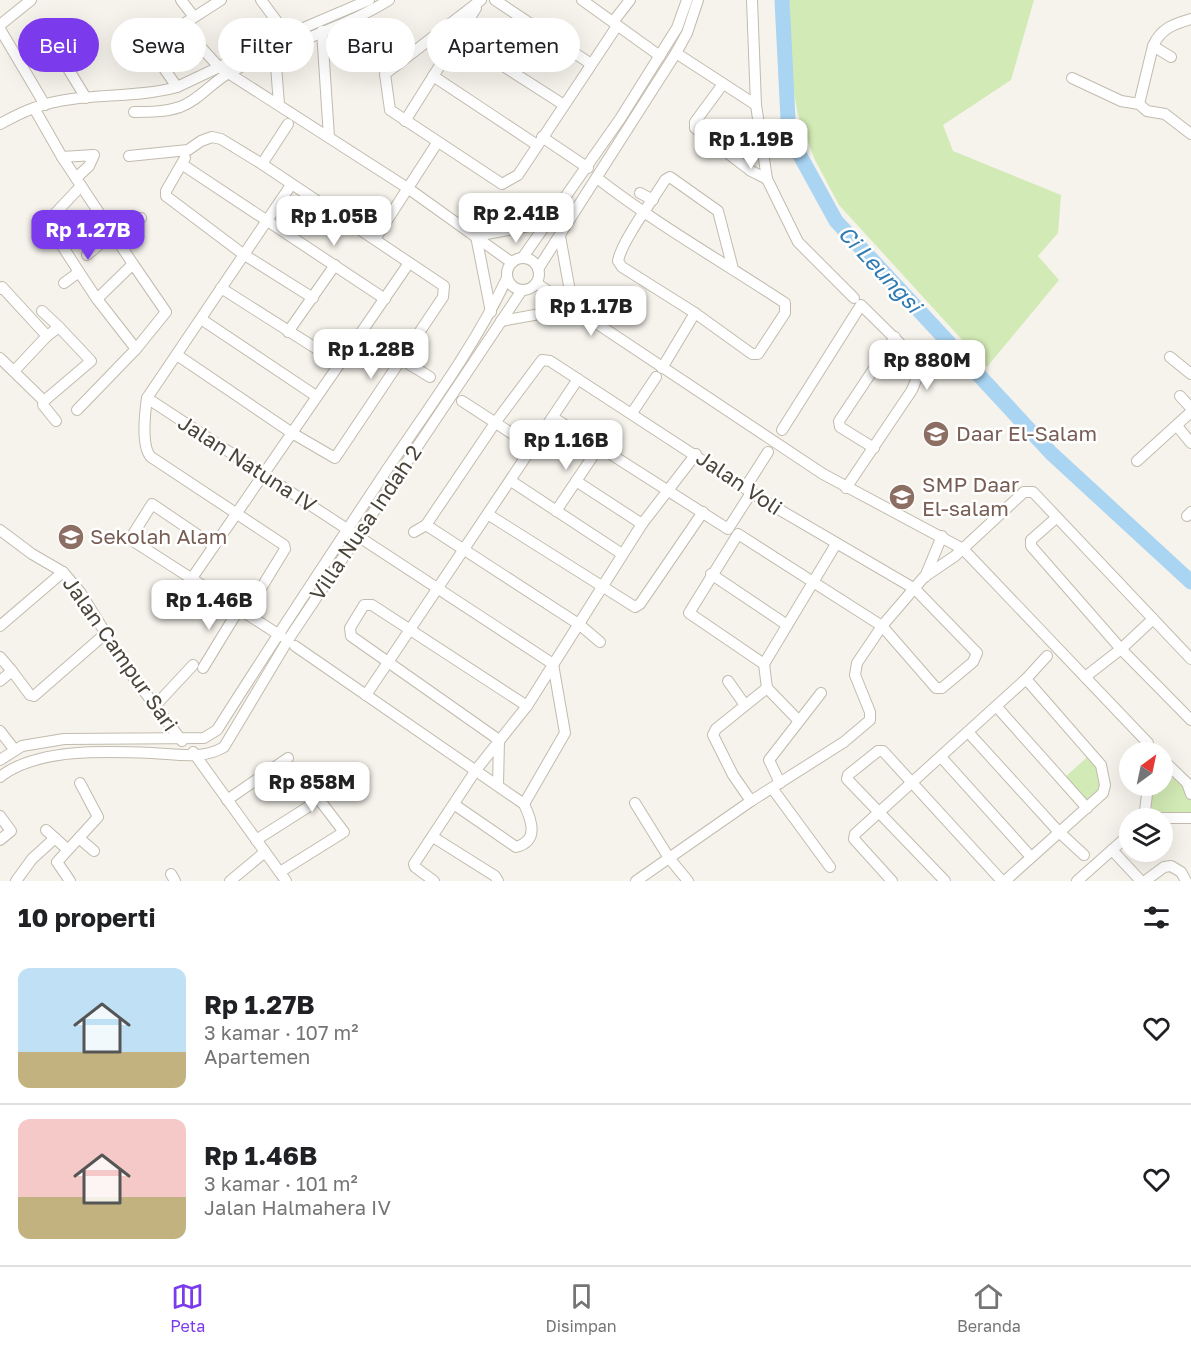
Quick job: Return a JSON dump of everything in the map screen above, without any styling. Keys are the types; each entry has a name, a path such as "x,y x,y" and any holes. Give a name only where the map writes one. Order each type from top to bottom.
{"street":[{"path":"0,25 31,0"},
{"path":"180,0 194,17"},
{"path":"177,87 154,54 153,48 157,41 221,0"},
{"path":"261,0 275,18"},
{"path":"314,23 369,0"},
{"path":"314,35 361,15 389,0"},
{"path":"481,0 384,74 390,110 502,184 518,174 591,64 630,0"},
{"path":"470,18 481,0"},
{"path":"495,0 591,64"},
{"path":"537,283 522,290 515,288 507,278 507,270 511,262 523,257 588,168 681,21 687,0"},
{"path":"537,283 538,268 676,53 687,33 698,0"},
{"path":"753,0 756,105 767,179 798,242 854,298"},
{"path":"588,2 660,56"},
{"path":"1139,104 1153,46 1160,33 1171,25 1191,19"},
{"path":"0,30 39,106 62,158 166,312 136,349 77,411"},
{"path":"322,31 329,136"},
{"path":"1153,46 1171,57"},
{"path":"206,52 218,64"},
{"path":"676,53 756,105"},
{"path":"70,72 86,98"},
{"path":"0,124 39,106 86,98 160,92 218,72"},
{"path":"134,112 161,112 180,107 193,101 222,72"},
{"path":"227,72 409,189 511,262"},
{"path":"277,72 279,105"},
{"path":"405,121 436,72"},
{"path":"513,72 564,105"},
{"path":"433,76 588,168"},
{"path":"1072,78 1121,101 1139,104 1147,111 1165,114 1191,134"},
{"path":"723,84 695,122 695,128 751,171 767,179"},
{"path":"262,164 288,124"},
{"path":"129,156 188,150 212,137 221,140 262,164 444,286 443,297 335,458 292,433 177,355"},
{"path":"375,239 437,143"},
{"path":"188,150 183,165 166,192 166,196 243,254 313,298"},
{"path":"62,158 94,155 79,182 47,222 97,299 136,349"},
{"path":"183,165 385,299"},
{"path":"597,178 646,212 733,269 786,306 785,313 763,351 752,354 695,313 622,267 618,261 619,252 646,212 665,180 670,177 713,206 722,218 733,269"},
{"path":"153,706 198,666 243,611 285,547 148,454 144,418 147,398 291,185"},
{"path":"640,193 653,200"},
{"path":"87,255 141,218"},
{"path":"476,236 550,222"},
{"path":"476,236 491,312"},
{"path":"560,236 573,308"},
{"path":"523,257 533,261 538,268"},
{"path":"192,578 409,263"},
{"path":"97,299 134,264"},
{"path":"288,332 335,265"},
{"path":"64,283 79,272"},
{"name":"Villa Nusa Indah 2","path":"0,777 18,764 67,755 141,753 196,755 210,753 224,747 291,643 351,534 491,312 507,278"},
{"path":"537,283 658,373 846,488 942,536 963,549 1144,742"},
{"path":"0,289 2,287 22,306 47,336"},
{"path":"221,288 339,363"},
{"name":"Villa Nusa Indah 2","path":"0,760 14,749 33,742 64,739 204,738 217,730 278,634 522,290"},
{"path":"782,430 861,305 921,362 922,369 874,448 846,488"},
{"path":"501,321 573,308"},
{"path":"42,311 91,361 44,401"},
{"path":"632,413 695,313"},
{"path":"201,319 316,396"},
{"path":"15,370 47,336 59,327"},
{"path":"360,334 430,377"},
{"path":"874,448 840,427 839,421 895,337"},
{"path":"1170,357 1191,374"},
{"path":"0,358 15,370 44,401 43,405 56,421"},
{"name":"Jalan Voli","path":"414,532 426,525 539,362 550,361 748,490 915,589 975,648 977,653 973,662 942,688 936,688 882,626"},
{"path":"366,695 489,515 578,379"},
{"path":"1137,461 1177,426 1191,410 1180,396"},
{"name":"Jalan Natuna IV","path":"147,398 351,534 553,664"},
{"path":"462,401 534,447"},
{"path":"554,418 728,528 768,452"},
{"path":"1177,426 1191,443"},
{"path":"556,511 599,447"},
{"path":"434,881 414,866 476,770 526,706 580,625 642,524 696,454"},
{"path":"511,481 622,554"},
{"path":"576,481 642,524"},
{"path":"924,577 963,549 1024,492 1033,492 1191,659"},
{"path":"214,546 154,505 150,505 130,539 278,634 524,804 532,820 531,837 525,844 516,847 454,805"},
{"path":"489,515 633,607 638,606 703,512"},
{"path":"1056,518 1031,540 1031,546 1121,649 1191,720"},
{"path":"426,525 580,625 600,642"},
{"path":"764,664 689,612 738,534 882,626"},
{"name":"Jalan Campur Sari","path":"2,536 63,572 80,592 153,706 196,755 283,877"},
{"path":"636,881 751,801 844,742 870,720 870,712 855,675 857,663 882,626 924,577 942,536"},
{"path":"798,720 767,688 764,664 836,544"},
{"path":"0,626 63,572"},
{"path":"711,574 787,625"},
{"path":"499,740 350,634 350,628 364,605 372,605 526,706"},
{"path":"1085,677 1121,649 1153,619"},
{"path":"0,657 30,695 34,696 105,634"},
{"path":"892,881 854,839 856,832 880,813 1026,679 1047,656"},
{"path":"524,804 563,739 565,728 553,664"},
{"path":"0,681 12,671"},
{"path":"945,881 848,780 848,775 881,751 1004,881 1104,791 1101,765 1026,679"},
{"path":"728,681 745,705"},
{"path":"751,801 733,775 713,735 716,729 767,688"},
{"path":"821,693 769,760 776,785 830,867"},
{"path":"996,706 1087,808"},
{"path":"0,731 14,749"},
{"path":"968,732 1058,831 1084,855"},
{"path":"498,785 499,740"},
{"path":"941,757 1031,856"},
{"path":"227,800 288,758"},
{"path":"1173,769 1189,784"},
{"path":"283,877 344,832 305,781"},
{"path":"70,881 57,864 98,814 80,783"},
{"path":"635,803 669,858 688,881"},
{"path":"256,840 308,807"},
{"path":"0,816 11,831 0,840"},
{"path":"1173,818 1191,818"},
{"path":"46,830 67,849"},
{"path":"433,837 495,876 498,881"},
{"path":"16,881 32,859 55,838"},
{"path":"79,838 94,851"},
{"path":"1077,881 1119,844"},
{"path":"1112,850 1143,881 1167,866 1178,869 1186,881"},
{"path":"230,881 265,852"}],"green space":[{"path":"789,0 1034,0 1011,80 943,125 953,151 1061,195 1058,233 1038,256 1059,280 987,367 839,205 815,160 798,115 791,76"},
{"path":"1094,751 1106,763 1108,795 1093,809 1064,778"},
{"path":"1173,767 1176,767 1191,789 1191,817 1173,816 1173,808 1151,808 1152,796 1173,796"}],"waterway":[{"name":"Ci Leungsi","path":"782,0 788,119 797,150 836,221 1051,453 1191,582"}],"place":[{"name":"Daar El-Salam","path":"936,434"},
{"name":"SMP Daar El-salam","path":"902,497"},
{"name":"Sekolah Alam","path":"71,537"}]}
